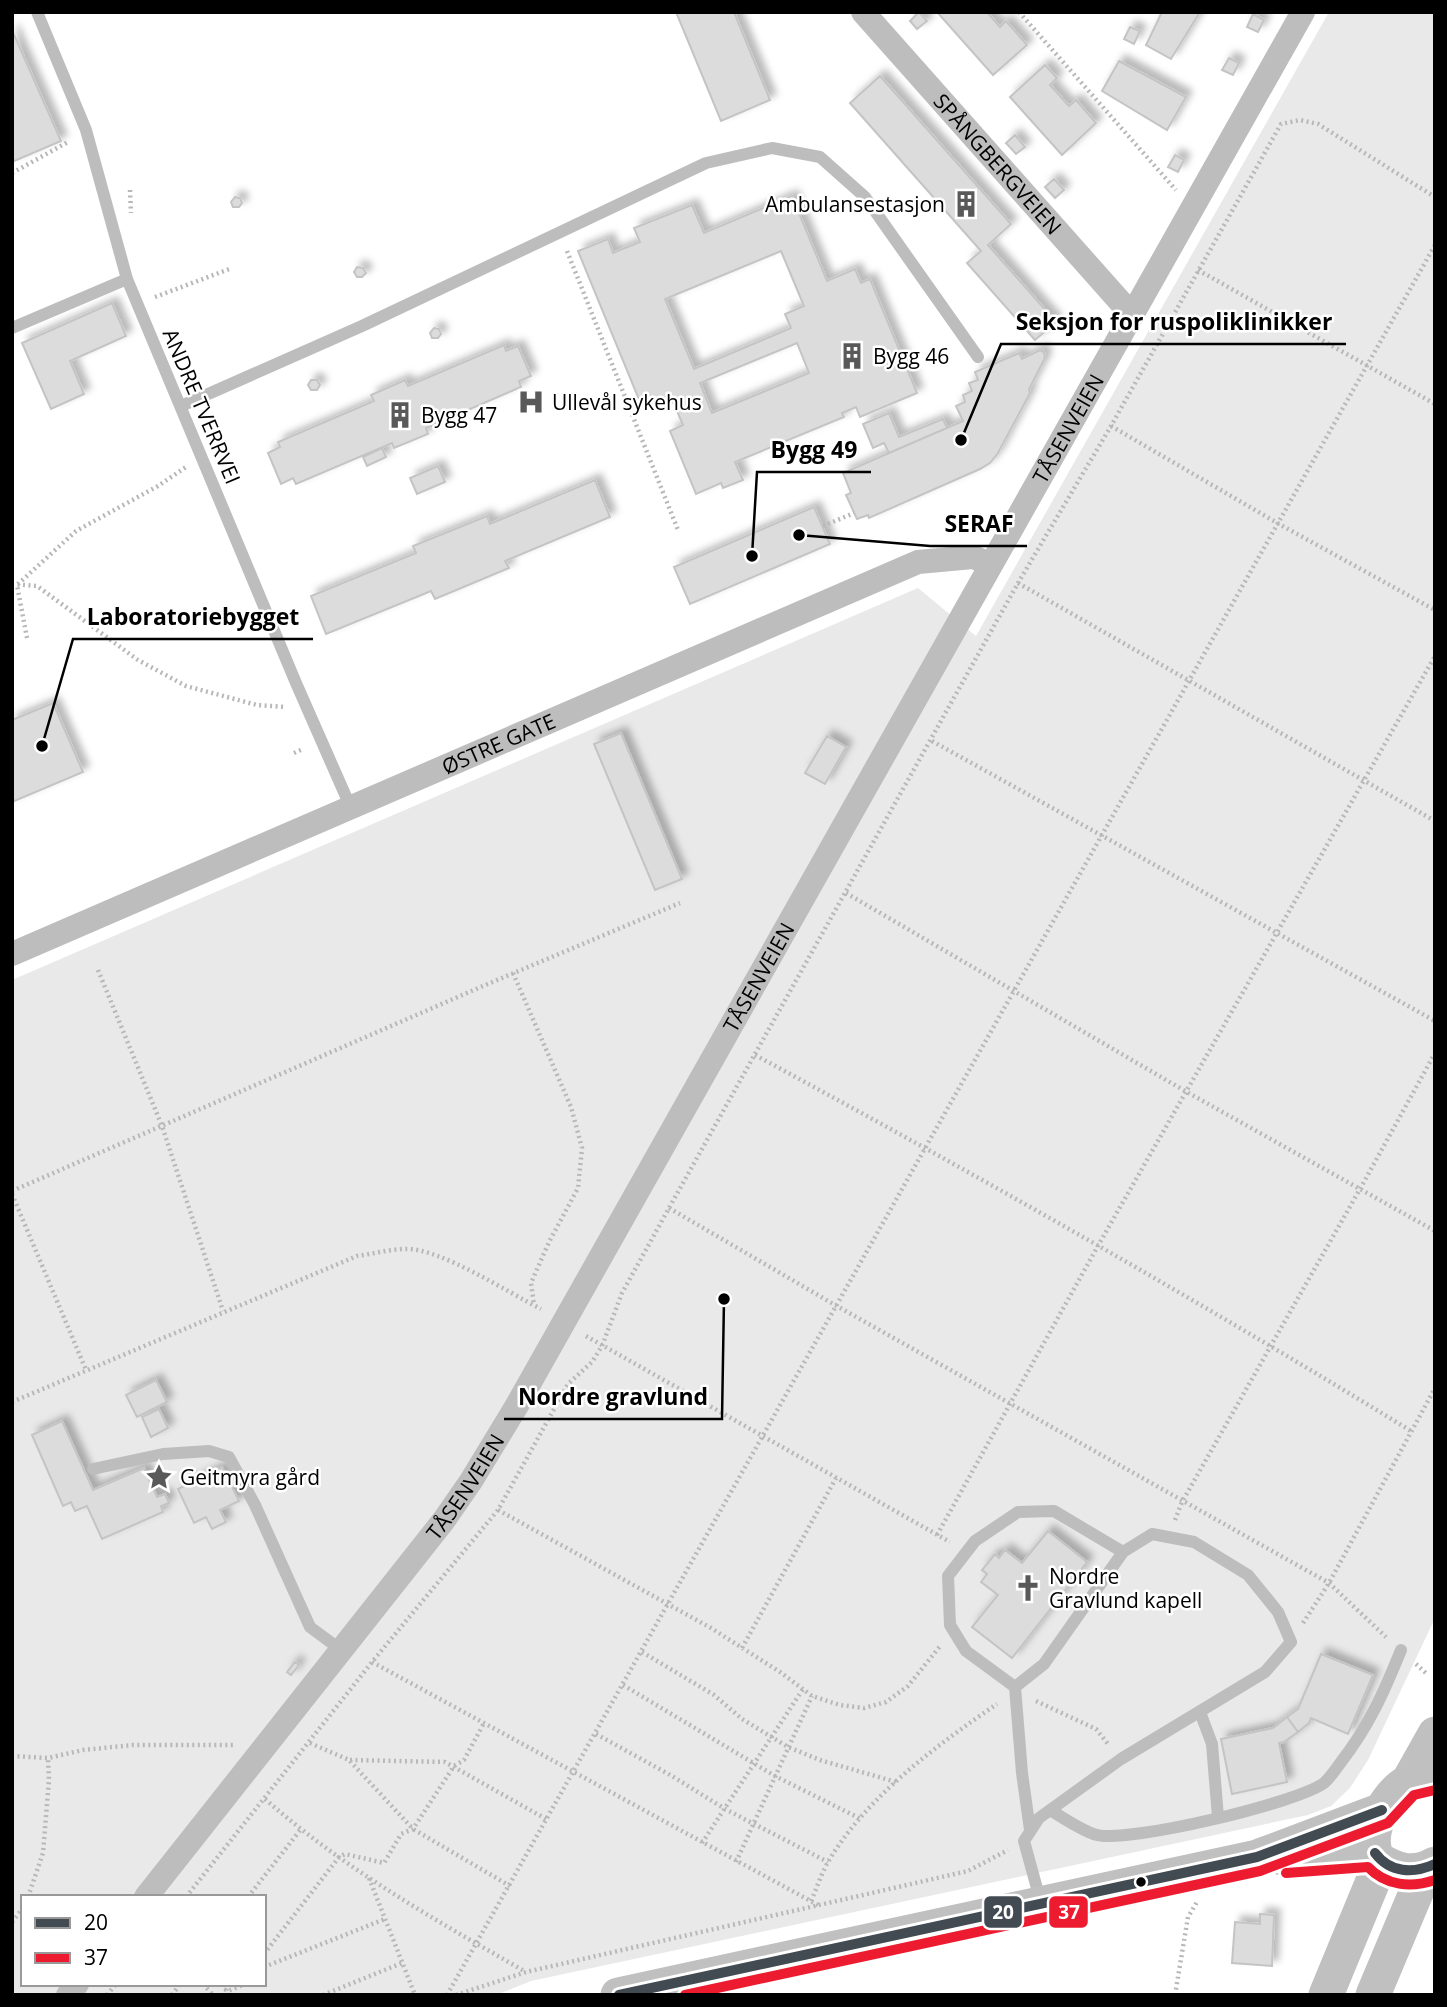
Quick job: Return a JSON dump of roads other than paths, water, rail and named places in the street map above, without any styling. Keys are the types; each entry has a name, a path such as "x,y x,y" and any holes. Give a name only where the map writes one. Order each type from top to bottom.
{"street":[{"name":"SPÅNGBERGVEIEN","path":"863,12 1132,315"},
{"name":"TÅSENVEIEN","path":"148,1895 444,1520 471,1482 1303,12"},
{"name":"ØSTRE GATE","path":"12,954 918,562 973,557 990,564"},
{"path":"1326,1995 1373,1881 1377,1856 1375,1830 1382,1810 1397,1790 1421,1779 1435,1734"},
{"path":"618,1995 1257,1857 1382,1810"},
{"path":"1257,1857 1293,1859 1350,1853 1377,1856 1391,1867 1406,1872 1419,1871 1433,1865"},
{"path":"1373,1995 1418,1888 1433,1865"}],"lane":[{"name":"ANDRE TVERRVEI","path":"37,12 86,130 127,279 351,808"},
{"path":"181,406 362,326 706,163 772,148 820,157 864,197 978,357"},
{"path":"12,328 127,279"},
{"path":"93,1468 163,1454 209,1451 229,1457 255,1505 310,1627 341,1650"},
{"path":"1041,1903 1027,1836 1015,1693 967,1651 950,1625 948,1576 975,1541 1018,1512 1055,1511 1123,1552"},
{"path":"1015,1693 1044,1664 1123,1552 1152,1534 1194,1542 1248,1575 1278,1612 1291,1642 1265,1672 1121,1759 1039,1818 1027,1836"},
{"path":"1050,1810 1097,1835 1126,1836 1219,1817 1293,1797 1325,1783 1358,1740 1378,1707 1401,1650"},
{"path":"1200,1712 1212,1744 1219,1817"}],"place":[{"name":"Ambulansestasjon","path":"966,204"},
{"name":"Bygg 46","path":"852,356"},
{"name":"Ullevål sykehus","path":"531,402"},
{"name":"Bygg 47","path":"400,415"},
{"name":"Seksjon for ruspoliklinikker","path":"961,440"},
{"name":"SERAF","path":"799,535"},
{"name":"Bygg 49","path":"752,556"},
{"name":"Laboratoriebygget","path":"42,746"},
{"name":"Nordre gravlund","path":"724,1299"},
{"name":"Geitmyra gård","path":"159,1477"},
{"name":"Nordre Gravlund kapell","path":"1028,1588"}]}
